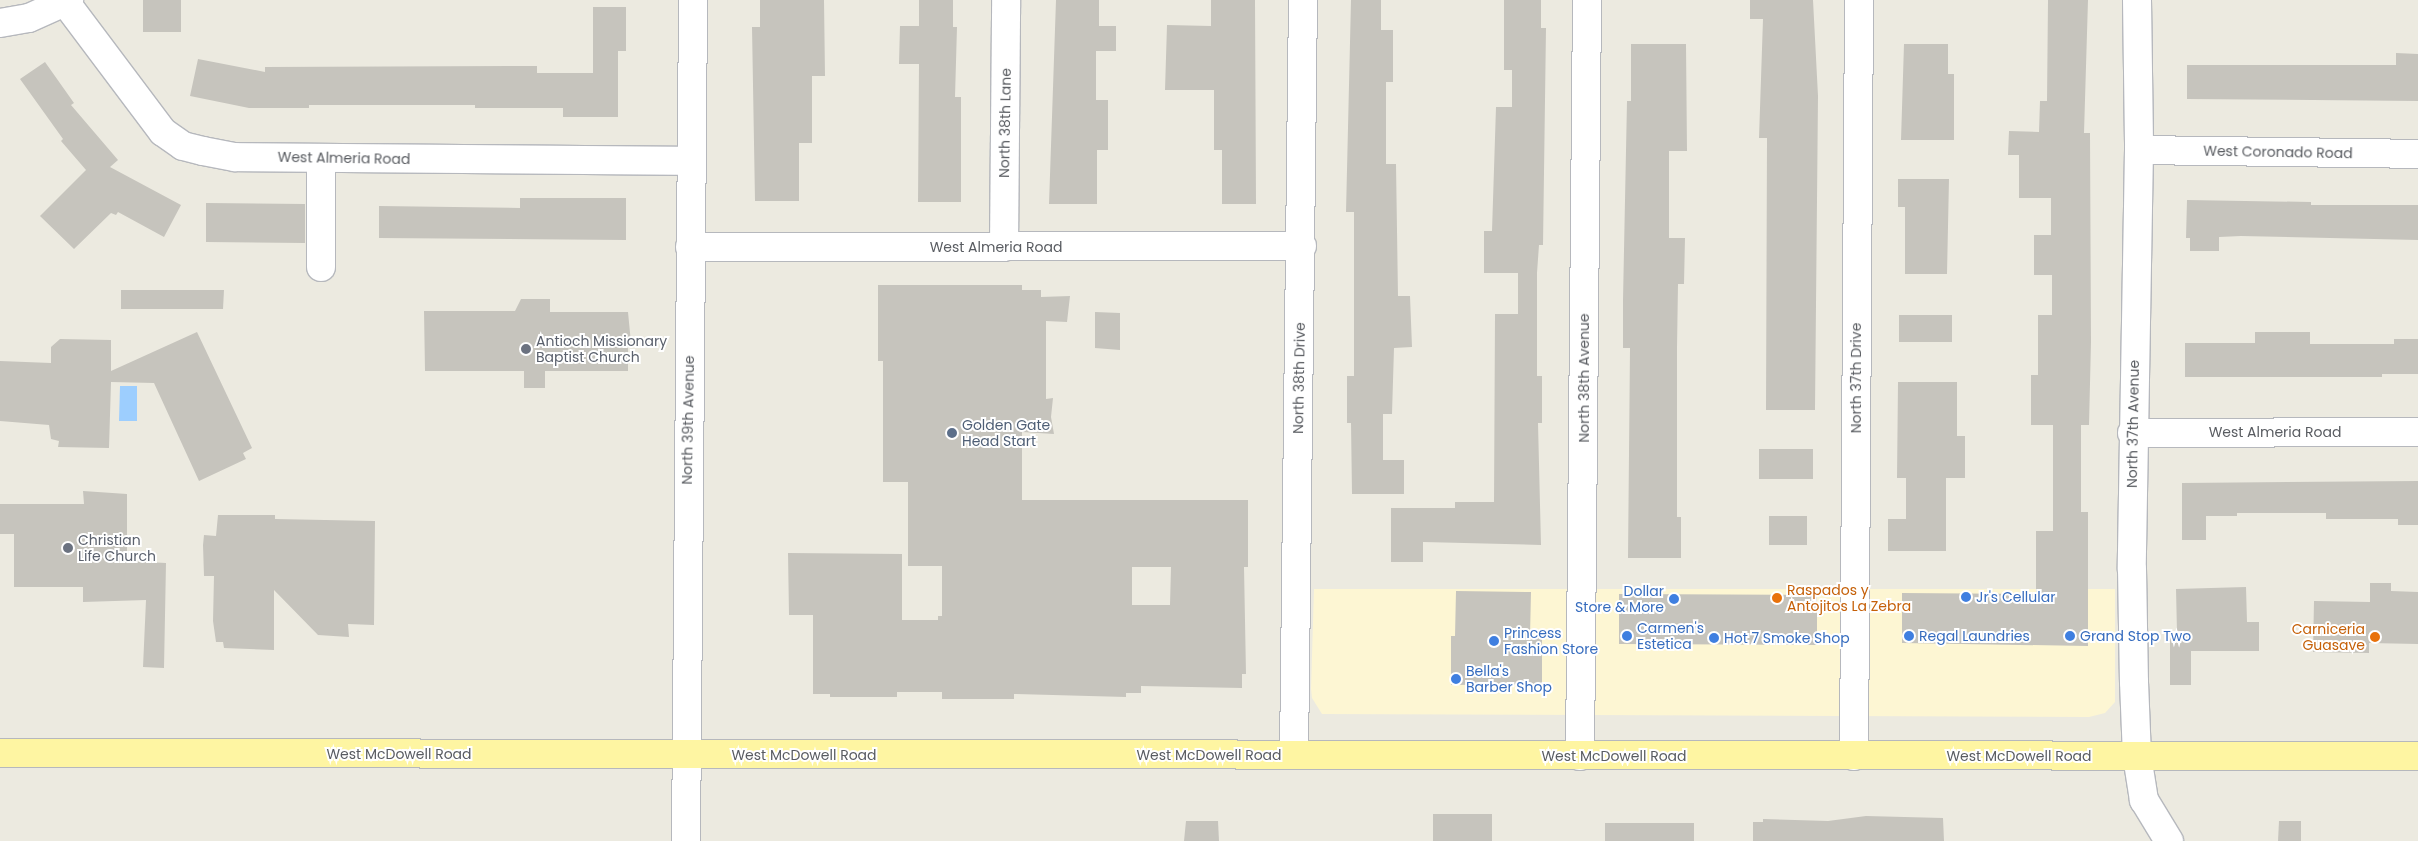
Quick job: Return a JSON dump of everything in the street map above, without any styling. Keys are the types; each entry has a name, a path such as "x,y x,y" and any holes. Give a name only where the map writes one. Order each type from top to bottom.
{"main road":[{"name":"West McDowell Road","path":"0,753 2418,756"}],"street":[{"name":"North 39th Avenue","path":"686,841 685,754 693,0"},
{"name":"North 38th Lane","path":"1004,247 1006,0"},
{"name":"North 38th Drive","path":"1294,755 1302,246 1303,0"},
{"name":"North 38th Avenue","path":"1580,756 1587,0"},
{"name":"North 37th Drive","path":"1854,756 1859,0"},
{"name":"North 37th Avenue","path":"2136,0 2139,150 2132,433 2132,593 2137,756 2144,800 2169,841"},
{"name":"West Almeria Road","path":"68,2 163,132 183,146 235,157 691,161"},
{"path":"0,23 30,18 68,2"},
{"name":"West Coronado Road","path":"2139,150 2418,154"},
{"path":"321,158 321,266"},
{"name":"West Almeria Road","path":"690,247 1302,246"},
{"name":"West Almeria Road","path":"2132,433 2418,432"}],"shaded area":[{"path":"1314,589 2115,589 2115,702 2105,713 2089,717 1322,714 1312,698 1311,689"}],"water":[{"path":"120,386 137,386 137,421 119,421"}],"building":[{"path":"143,0 181,0 181,32 143,32"},
{"path":"760,0 824,0 825,76 812,76 812,143 799,143 799,201 755,201 752,27 760,27"},
{"path":"919,0 953,0 953,27 957,27 955,97 961,97 961,202 918,202 919,64 899,64 900,26 919,26"},
{"path":"1056,0 1099,0 1099,26 1116,26 1116,51 1096,51 1096,100 1108,100 1108,150 1097,150 1097,204 1049,204"},
{"path":"1211,0 1255,0 1256,204 1222,204 1222,150 1214,150 1214,90 1165,90 1167,25 1211,26"},
{"path":"1351,0 1381,0 1381,30 1393,30 1393,82 1386,82 1386,164 1396,164 1398,296 1410,296 1412,347 1394,348 1392,414 1383,414 1383,460 1404,460 1404,494 1352,494 1351,423 1347,423 1347,376 1354,376 1354,212 1346,212"},
{"path":"1504,0 1541,0 1541,28 1546,28 1543,245 1539,245 1537,273 1537,376 1542,376 1542,423 1538,423 1541,545 1423,542 1423,562 1391,562 1391,508 1455,508 1455,502 1494,502 1495,314 1518,314 1518,273 1484,273 1484,231 1492,231 1496,107 1512,107 1512,70 1504,70"},
{"path":"1750,0 1813,0 1818,96 1815,410 1766,410 1767,138 1759,138 1763,19 1750,19"},
{"path":"2048,0 2088,0 2084,133 2090,133 2091,342 2089,425 2081,425 2081,512 2088,512 2088,646 1902,643 1902,593 2036,594 2036,531 2053,531 2053,425 2031,425 2031,375 2038,375 2038,315 2052,315 2052,275 2034,275 2034,235 2051,235 2051,198 2019,198 2019,155 2008,155 2009,131 2039,132 2040,101 2047,101"},
{"path":"593,7 626,7 626,51 618,51 618,117 563,117 563,108 475,108 475,105 309,105 309,108 249,108 190,96 198,59 265,72 265,67 537,66 537,73 593,73"},
{"path":"1631,44 1686,44 1687,151 1669,151 1669,238 1685,238 1684,284 1678,284 1677,348 1677,517 1681,517 1681,558 1628,558 1630,348 1623,348 1623,300 1627,101 1631,101"},
{"path":"1904,44 1948,44 1948,74 1954,74 1954,140 1901,140"},
{"path":"2396,53 2418,54 2418,101 2187,99 2187,65 2396,65"},
{"path":"45,62 74,103 71,105 118,160 110,167 181,205 164,237 118,212 116,215 111,213 74,249 40,216 86,170 61,141 63,139 20,79"},
{"path":"1898,179 1949,179 1947,274 1905,274 1905,207 1898,207"},
{"path":"520,198 626,198 626,240 379,238 379,206 520,208"},
{"path":"2187,200 2311,202 2311,205 2418,205 2418,240 2219,237 2219,251 2190,251 2190,238 2186,238"},
{"path":"206,203 305,204 305,243 206,242"},
{"path":"878,285 1022,285 1022,290 1041,290 1041,297 1070,296 1067,322 1046,321 1046,399 1053,398 1051,417 1054,434 1022,432 1022,500 1248,500 1248,567 1244,567 1246,674 1242,674 1242,688 1141,686 1141,693 1126,693 1126,697 1014,694 1014,699 942,699 942,692 897,692 897,697 830,697 830,694 813,694 813,615 789,615 788,553 902,554 902,620 938,620 938,616 942,616 942,566 908,566 908,482 883,482 883,361 878,361","holes":["1132,567 1171,567 1170,605 1132,605"]},
{"path":"121,290 224,290 223,309 121,309"},
{"name":"Antioch Missionary Baptist Church","path":"521,299 550,299 550,312 628,312 631,343 628,343 628,371 545,371 545,388 524,388 524,371 425,371 424,311 515,311"},
{"path":"1095,312 1120,313 1120,350 1095,348"},
{"path":"1899,315 1952,315 1952,342 1899,342"},
{"path":"197,332 252,448 243,453 246,459 199,481 154,383 111,382 109,448 58,447 59,441 51,439 49,425 0,421 0,361 51,363 51,347 60,339 111,340 111,371"},
{"path":"2255,332 2310,332 2310,344 2394,344 2394,339 2418,339 2418,374 2382,374 2382,377 2185,377 2185,343 2255,343"},
{"path":"1898,382 1957,382 1957,436 1965,436 1965,478 1946,478 1946,551 1888,551 1888,519 1906,519 1906,478 1897,478"},
{"path":"1759,449 1813,449 1813,479 1759,479"},
{"path":"2418,481 2418,525 2398,525 2398,519 2326,519 2326,513 2237,513 2237,516 2206,516 2206,540 2182,540 2182,483"},
{"path":"83,491 127,494 127,561 166,563 164,668 143,667 146,600 83,602 83,587 14,587 14,534 0,534 0,504 84,504"},
{"path":"218,515 275,515 275,519 375,521 374,625 348,624 349,637 318,635 274,590 274,650 224,648 223,642 216,642 213,621 214,576 204,576 204,535 216,536"},
{"path":"1769,516 1807,516 1807,545 1769,545"},
{"path":"2370,583 2391,583 2391,591 2418,592 2418,644 2369,643 2369,653 2313,652 2314,601 2370,602"},
{"path":"2246,587 2247,622 2259,622 2259,651 2191,651 2191,685 2170,685 2170,634 2177,633 2176,589"},
{"path":"1456,591 1531,592 1530,636 1542,636 1542,684 1451,685 1451,636 1455,636"},
{"path":"1619,594 1817,595 1817,645 1619,644"},
{"path":"1433,814 1492,814 1492,841 1433,841"},
{"path":"1866,816 1943,818 1944,841 1753,841 1753,822 1763,822 1763,819 1828,821"},
{"path":"1186,821 1218,821 1219,841 1184,841"},
{"path":"2279,821 2301,821 2301,841 2278,841"},
{"path":"1605,823 1694,823 1694,841 1605,841"}],"place":[{"name":"Antioch Missionary Baptist Church","path":"526,349"},
{"name":"Golden Gate Head Start","path":"952,433"},
{"name":"Christian Life Church","path":"68,548"},
{"name":"Jr's Cellular","path":"1966,597"},
{"name":"Raspados y Antojitos La Zebra","path":"1777,598"},
{"name":"Dollar Store & More","path":"1674,599"},
{"name":"Carmen's Estetica","path":"1627,636"},
{"name":"Regal Laundries","path":"1909,636"},
{"name":"Grand Stop Two","path":"2070,636"},
{"name":"Carniceria Guasave","path":"2375,637"},
{"name":"Hot 7 Smoke Shop","path":"1714,638"},
{"name":"Princess Fashion Store","path":"1494,641"},
{"name":"Bella's Barber Shop","path":"1456,679"}]}
